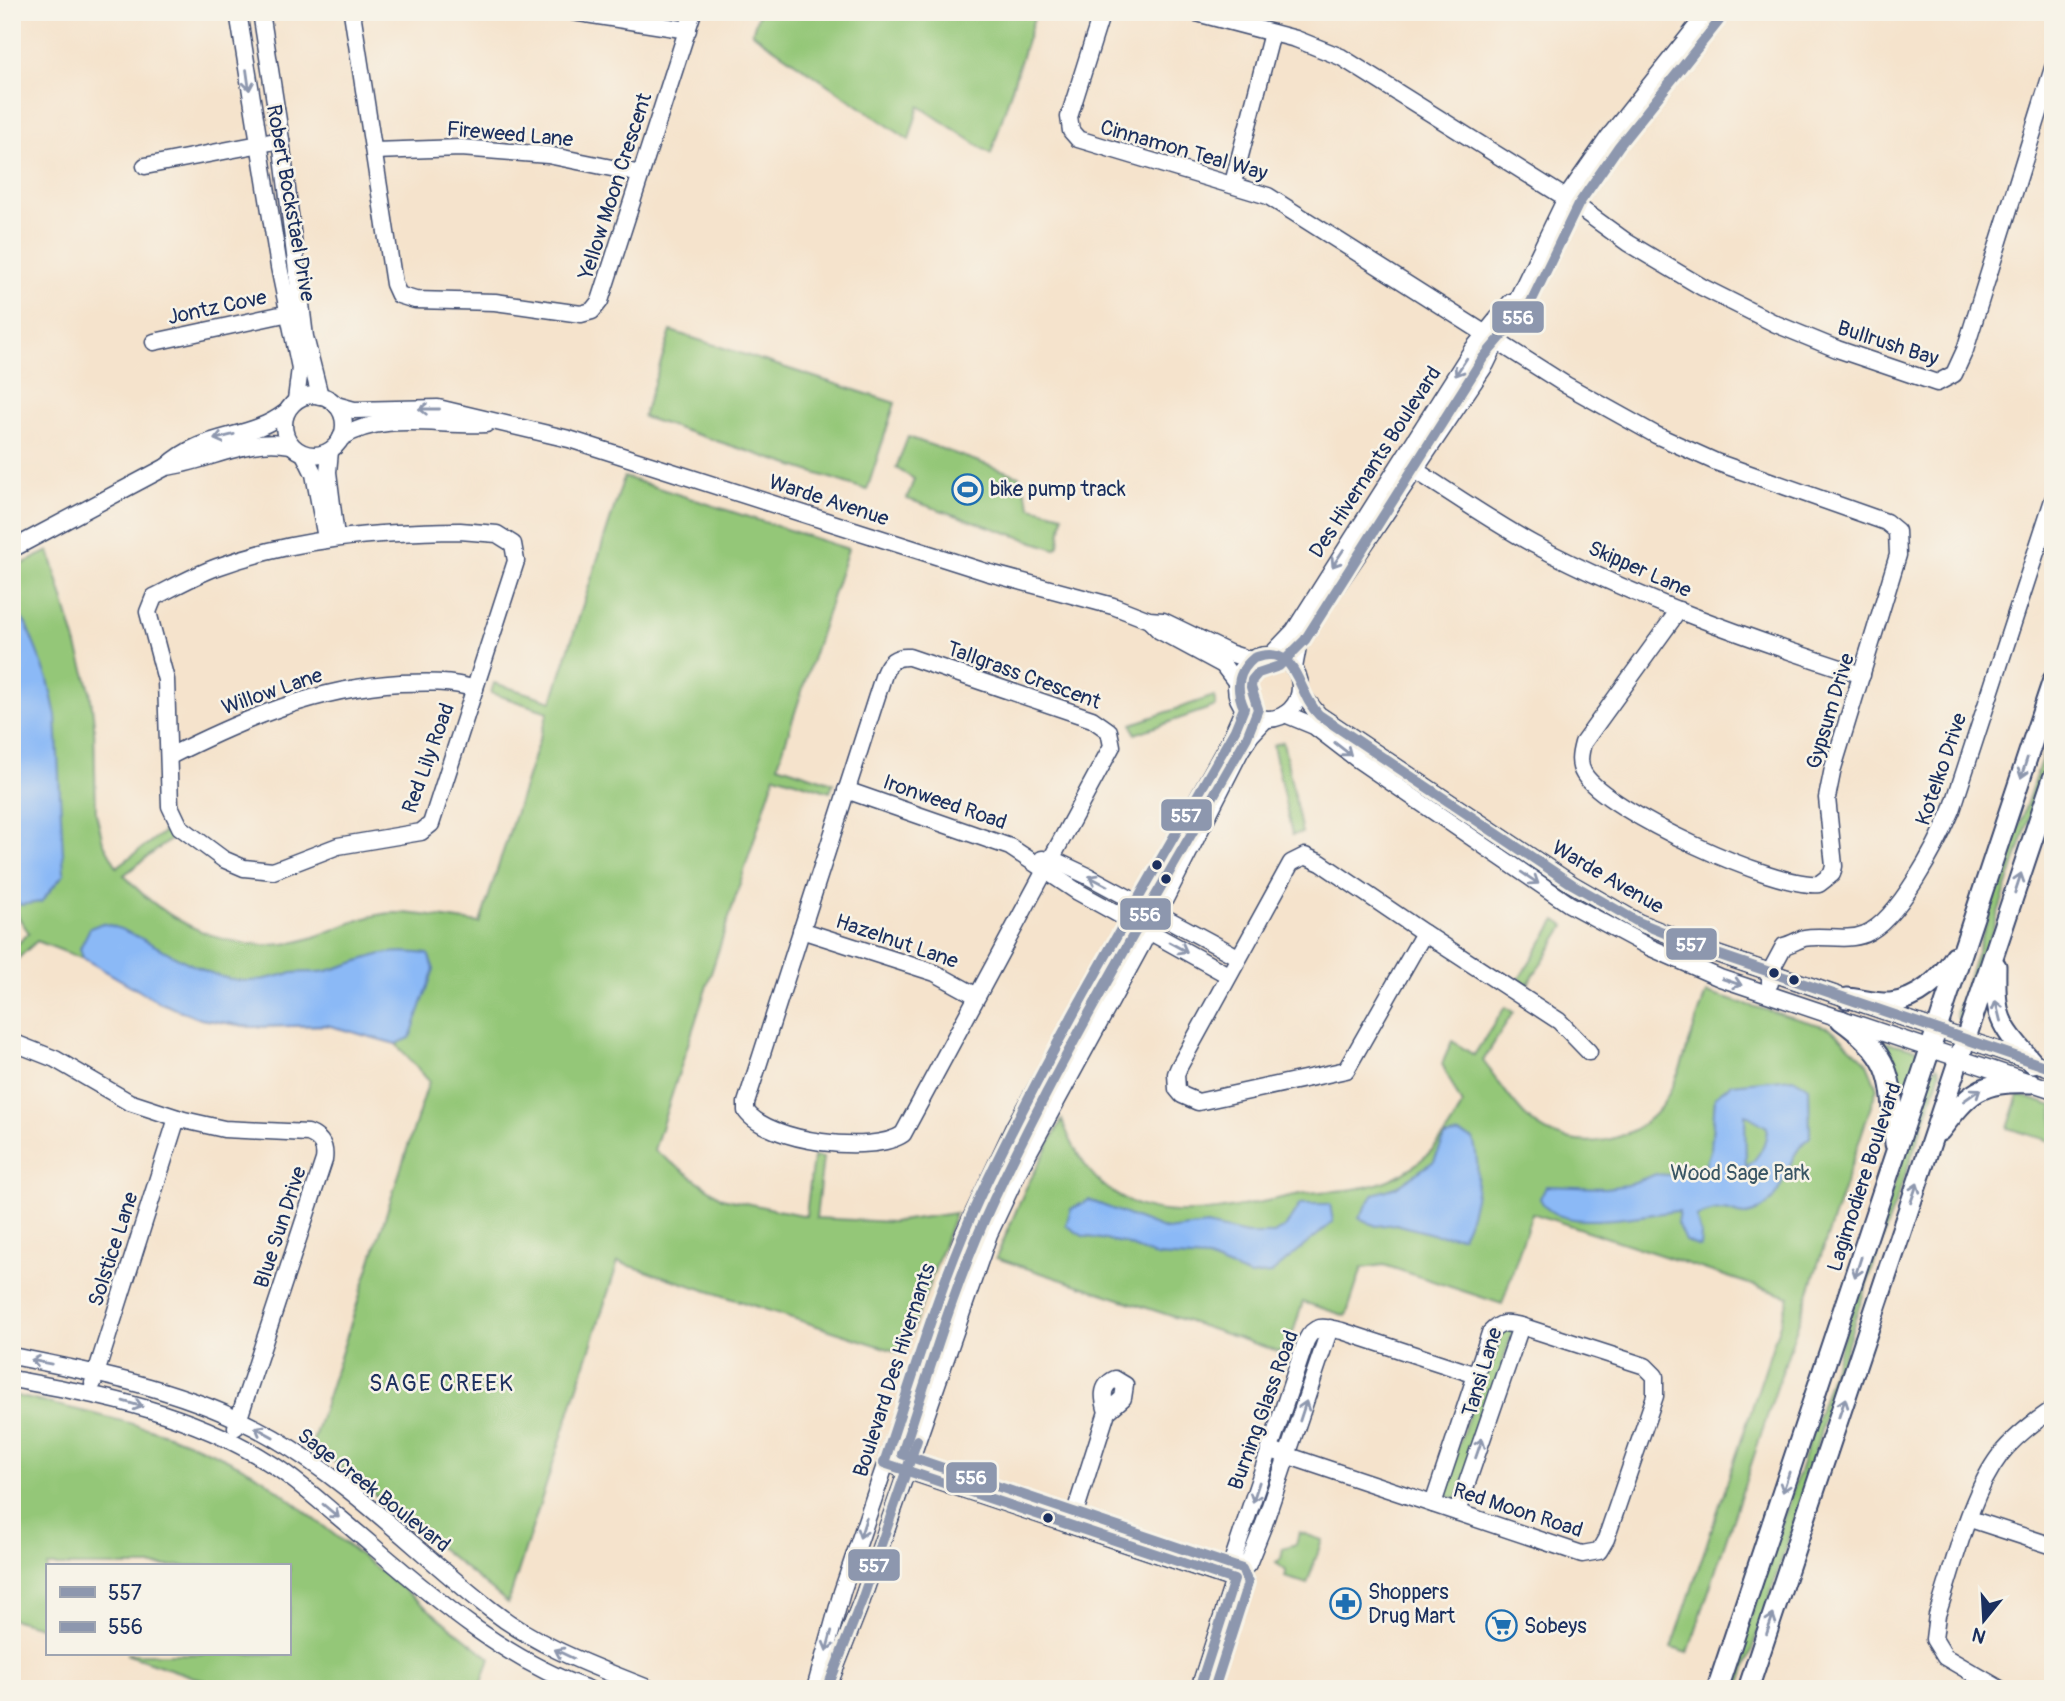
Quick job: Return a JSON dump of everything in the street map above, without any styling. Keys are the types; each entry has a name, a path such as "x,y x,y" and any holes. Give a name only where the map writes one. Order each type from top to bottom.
{"main road":[{"name":"Lagimodiere Boulevard","path":"1717,1688 2053,680"},
{"path":"1748,1689 2053,778"},
{"path":"1847,998 1890,1003 1924,990 1939,979 1970,931"},
{"path":"1931,1143 1962,1102 1975,1090 2032,1073 1999,1018 1995,1002 1996,948"},
{"path":"1841,1020 1862,1035 1882,1056 1891,1086 1895,1155"}],"street":[{"name":"Robert Bockstael Drive","path":"238,12 258,143 300,368 291,406"},
{"name":"Robert Bockstael Drive","path":"261,12 281,140 305,337 320,396"},
{"name":"Yellow Moon Crescent","path":"352,12 394,284 399,295 415,300 495,302 580,314 592,311 600,301 694,12"},
{"path":"573,12 688,30"},
{"name":"Cinnamon Teal Way","path":"1102,12 1069,117 1071,131 1086,143 1252,188 1291,207 1491,337"},
{"path":"1193,12 1320,48 1360,68 1566,198"},
{"name":"Des Hivernants Boulevard","path":"1271,655 1294,631 1519,294 1566,198 1616,127 1707,12"},
{"path":"1233,183 1272,33"},
{"name":"Bullrush Bay","path":"1566,198 1628,243 1714,293 1837,349 1937,383 1954,374 1965,350 2053,68"},
{"path":"145,166 281,140"},
{"name":"Fireweed Lane","path":"374,151 461,148 548,155 641,174"},
{"name":"Jontz Cove","path":"154,342 289,313"},
{"name":"Des Hivernants Boulevard","path":"1294,668 1298,646 1320,607 1415,470 1491,337"},
{"name":"Gypsum Drive","path":"1491,337 1566,386 1656,436 1716,462 1892,526 1899,539 1898,555 1833,768 1827,798 1834,855 1832,874 1819,884 1810,885 1756,869 1708,851 1645,818 1589,780 1579,762 1583,743 1679,610"},
{"path":"12,549 166,467 184,450 267,426 291,406 320,396 336,405 344,424 328,472 331,538"},
{"name":"Warde Avenue","path":"336,405 354,410 438,408 581,442 986,572 1113,606 1149,620 1163,621 1228,653 1251,660"},
{"path":"291,406 285,435 314,474 331,538"},
{"name":"Warde Avenue","path":"336,444 354,429 374,426 496,422"},
{"path":"166,467 191,464 248,446 273,443 322,455 336,444"},
{"name":"Skipper Lane","path":"1415,470 1533,544 1679,610 1764,643 1862,675"},
{"name":"Kotelko Drive","path":"1770,972 1784,946 1805,938 1864,934 1878,925 1895,907 1940,839 1952,810 2053,500"},
{"name":"Red Lily Road","path":"460,531 496,534 513,544 516,561 475,689 430,824 421,832 338,846 273,871 244,868 223,859 180,827 170,806 166,680 148,612 153,597 215,568 269,551 331,538 460,531"},
{"name":"Warde Avenue","path":"1149,620 1160,631 1223,665 1236,682"},
{"path":"1271,655 1284,659 1294,668 1300,692 1295,704 1285,714 1266,719 1244,708 1237,696 1236,682 1244,665 1251,660 1271,655"},
{"name":"Tallgrass Crescent","path":"909,657 1092,719 1109,731 1112,746 903,1134 896,1139 830,1143 774,1129 751,1118 746,1103 846,790 884,674 888,664 895,659 909,657"},
{"name":"Willow Lane","path":"170,756 235,724 305,698 365,685 413,682 460,684 475,689"},
{"name":"Warde Avenue","path":"1300,692 1319,715 1583,891 1673,938 1965,1039 2032,1073 2053,1090"},
{"name":"Boulevard Des Hivernants","path":"815,1689 884,1463 947,1276 969,1220 1014,1127 1127,919 1229,742 1244,708"},
{"name":"Warde Avenue","path":"1285,714 1314,726 1507,862 1609,928 1684,964 1959,1059 2032,1073 2053,1069"},
{"name":"Boulevard Des Hivernants","path":"827,1689 862,1600 989,1234 1023,1161 1148,931 1241,750 1251,734 1266,719"},
{"name":"Ironweed Road","path":"846,790 993,839 1048,866 1137,902 1238,957"},
{"path":"1424,933 1346,1070 1198,1102 1182,1096 1177,1089 1176,1074 1228,975 1291,863 1305,856 1321,863 1559,1021 1589,1052"},
{"name":"Ironweed Road","path":"1048,866 1127,919 1228,975"},
{"name":"Hazelnut Lane","path":"800,930 935,973 977,996"},
{"path":"1770,972 1771,985 1781,999"},
{"name":"Blue Sun Drive","path":"12,1042 55,1059 129,1102 177,1118 224,1129 308,1133 317,1137 325,1153 239,1419 230,1439"},
{"name":"Solstice Lane","path":"89,1394 177,1118"},
{"name":"Tansi Lane","path":"1433,1504 1490,1333 1498,1325 1507,1322 1521,1326 1457,1512"},
{"name":"Red Moon Road","path":"1270,1450 1582,1554 1599,1552 1611,1526 1655,1396 1655,1376 1645,1366 1521,1326"},
{"name":"Burning Glass Road","path":"1199,1689 1234,1580 1233,1559 1306,1341 1314,1328 1330,1328 1288,1456 1248,1564 1234,1580"},
{"path":"1330,1328 1476,1375"},
{"name":"Sage Creek Boulevard","path":"12,1356 162,1389 239,1419 276,1440 352,1494 491,1610 525,1633 583,1664 650,1689"},
{"name":"Sage Creek Boulevard","path":"12,1379 89,1394 160,1412 230,1439 299,1483 487,1636 545,1671 588,1689"},
{"path":"2000,1689 1945,1657 1934,1639 1937,1615 1987,1476 2000,1455 2022,1433 2053,1409"},
{"path":"1070,1525 1107,1412"},
{"path":"884,1463 1234,1580"},
{"path":"1970,1519 2053,1546"}],"green space":[{"path":"759,12 1036,12 991,154 919,106 909,140 752,33"},
{"path":"671,331 895,403 867,490 643,417"},
{"name":"bike pump track","path":"908,437 1019,476 1031,507 1063,515 1059,545 1055,549 907,499 914,479 896,468"},
{"path":"624,477 848,549 778,765 833,783 830,792 775,775 654,1150 722,1198 806,1216 813,1157 823,1158 816,1218 892,1222 955,1213 904,1354 618,1262 508,1603 312,1444 429,1081 396,1044 327,1025 252,1027 201,1019 159,1002 91,962 37,941 12,964 12,949 29,933 19,918 12,896 12,569 49,551 90,690 94,723 96,813 103,842 117,867 165,831 171,839 124,875 159,907 202,931 248,944 296,942 361,919 393,913 480,923 548,712 491,693 494,683 552,701"},
{"path":"1214,696 1216,706 1135,734 1132,724"},
{"path":"2053,725 2053,747 1963,1019 1959,1021 1956,1014"},
{"path":"1283,742 1302,833 1292,835 1273,745"},
{"path":"1556,920 1565,926 1528,984 1519,979"},
{"name":"Wood Sage Park","path":"1706,993 1830,1028 1866,1061 1877,1088 1688,1653 1672,1648 1789,1297 1532,1213 1502,1304 1384,1265 1362,1268 1346,1316 1303,1302 1286,1354 996,1258 1025,1190 1062,1120 1081,1159 1104,1186 1131,1203 1161,1211 1193,1212 1227,1208 1300,1194 1372,1185 1419,1162 1443,1137 1462,1105 1442,1064 1452,1041 1474,1055 1505,1007 1513,1012 1483,1061 1505,1092 1523,1114 1546,1131 1565,1139 1603,1141 1639,1127 1654,1115 1666,1099 1683,1060"},
{"path":"1879,1040 1918,1050 1920,1053 1899,1113"},
{"path":"1937,1066 1940,1071 1932,1098 1859,1307 1804,1492 1739,1689 1727,1689 1932,1071"},
{"path":"2019,1095 2053,1106 2053,1142 2008,1128"},
{"path":"1506,1328 1513,1331 1458,1499 1442,1495 1492,1346"},
{"path":"12,1395 111,1418 172,1436 233,1462 264,1479 490,1658 480,1689 228,1689 132,1656 290,1656 290,1564 46,1564 46,1629 12,1619"},
{"path":"1299,1532 1322,1540 1307,1584 1285,1577 1286,1572 1276,1562 1281,1559 1283,1548 1296,1544"}],"water":[{"path":"12,612 17,612 26,624 48,679 56,716 64,874 41,902 20,905 12,896"},
{"path":"102,923 138,937 195,966 233,980 262,980 293,973 325,971 377,955 398,952 428,954 434,969 410,1038 396,1044 327,1025 252,1027 201,1019 159,1002 83,958 80,948 90,928"},
{"path":"1793,1078 1809,1087 1810,1137 1795,1154 1781,1186 1768,1204 1747,1215 1722,1210 1696,1217 1701,1234 1700,1247 1685,1241 1677,1223 1679,1211 1582,1220 1563,1217 1549,1210 1540,1198 1546,1186 1605,1188 1627,1185 1656,1174 1680,1176 1705,1166 1711,1148 1715,1097 1731,1084","holes":["1745,1114 1767,1127 1761,1150 1746,1167"]},
{"path":"1459,1134 1473,1139 1477,1164 1474,1201 1462,1236 1436,1235 1396,1224 1376,1226 1359,1218 1374,1194 1396,1187 1434,1161 1445,1137"},
{"path":"1089,1200 1166,1230 1206,1225 1247,1234 1274,1234 1286,1226 1300,1204 1330,1204 1333,1222 1270,1274 1250,1276 1208,1259 1155,1256 1123,1243 1083,1236 1066,1225 1071,1209"}],"transit line":[{"name":"556","path":"1214,1689 1248,1583 1242,1569 902,1454 955,1294 993,1201 1083,1024 1247,737 1258,709 1251,687 1252,680 1258,673 1279,666 1305,640 1483,358 1531,302 1578,205 1619,146 1719,21"},
{"name":"557","path":"1199,1689 1234,1580 884,1463 941,1293 981,1194 1071,1018 1235,730 1244,708 1239,694 1239,681 1244,669 1254,658 1269,655 1280,657 1295,672 1311,706 1319,715 1572,884 1638,922 1714,953 2053,1069"},
{"name":"557","path":"827,1689 862,1600 917,1440"}],"place":[{"name":"bike pump track","path":"967,489"},
{"name":"Shoppers Drug Mart","path":"1345,1604"},
{"name":"Sobeys","path":"1501,1626"}],"district":[{"name":"SAGE CREEK","path":"442,1383"}]}
